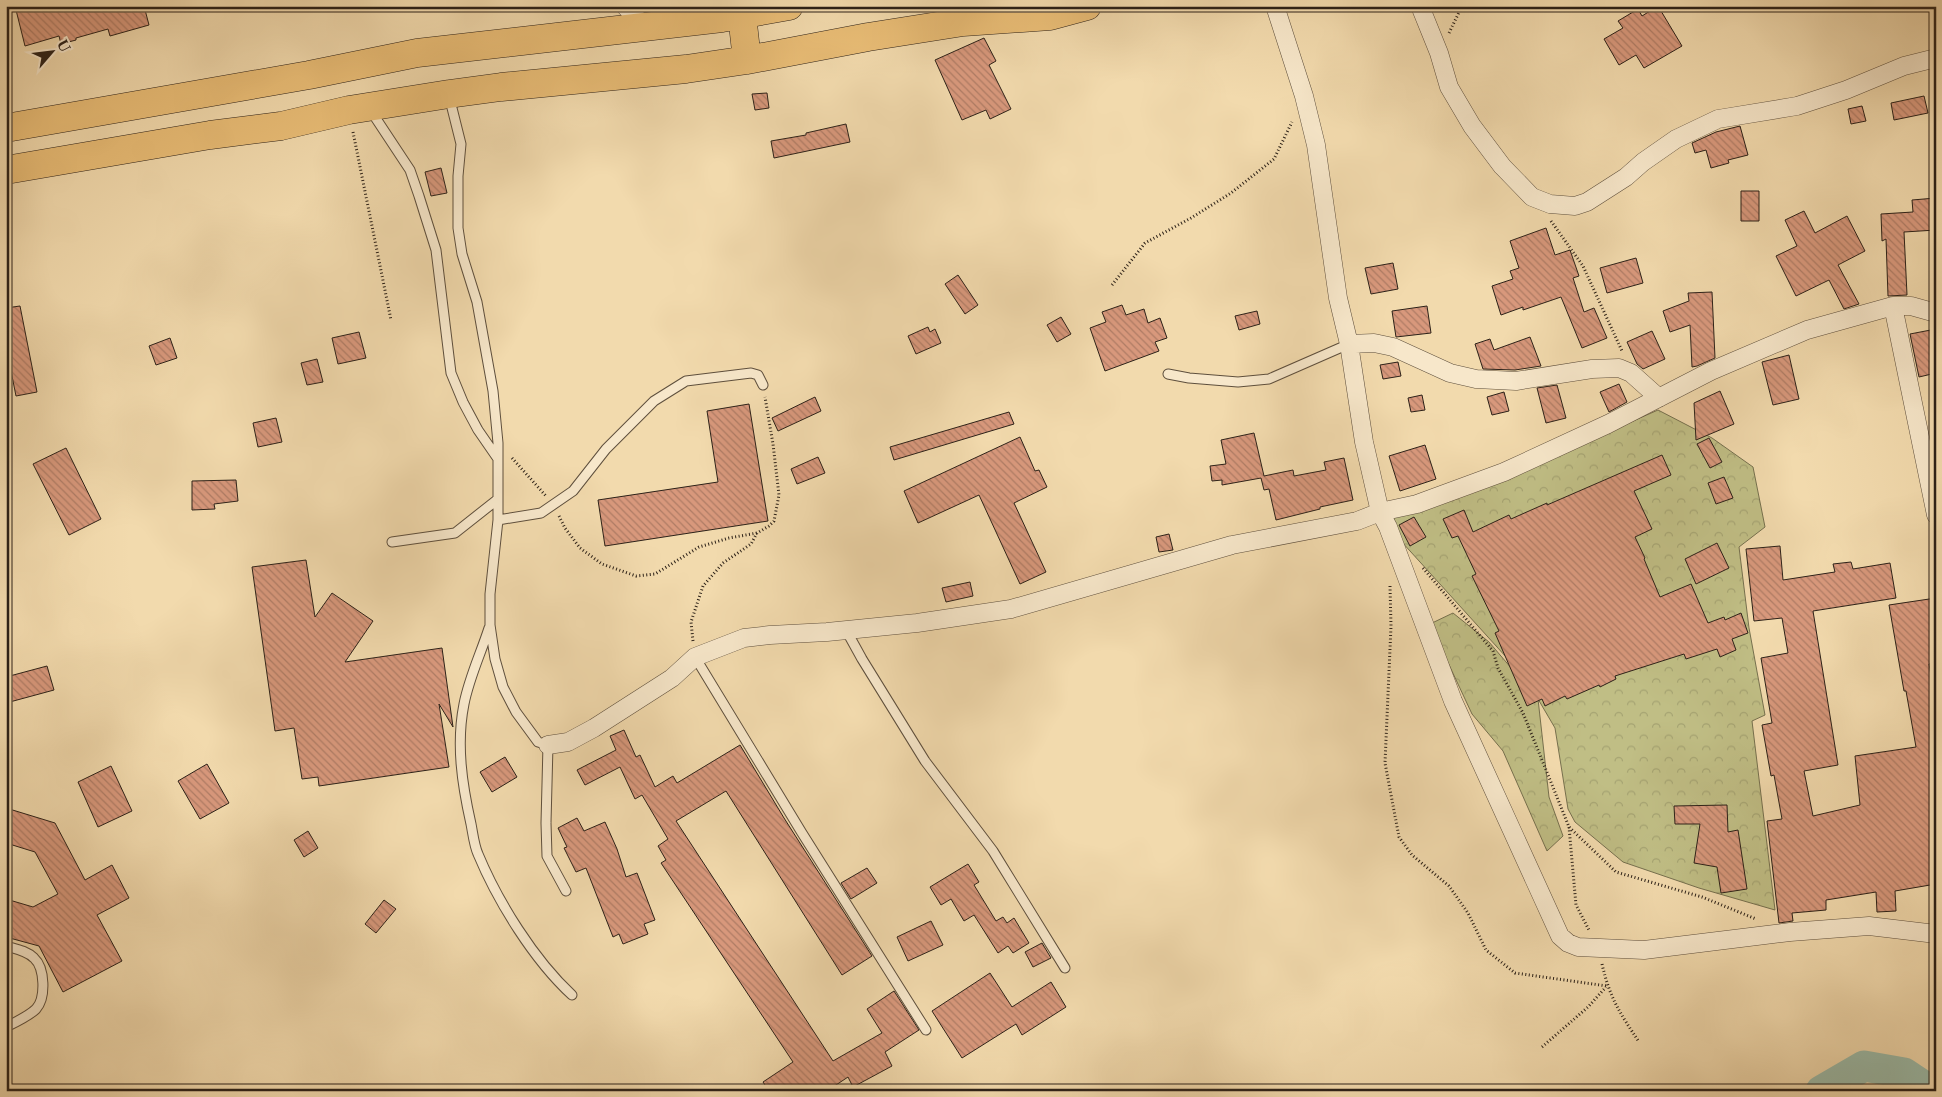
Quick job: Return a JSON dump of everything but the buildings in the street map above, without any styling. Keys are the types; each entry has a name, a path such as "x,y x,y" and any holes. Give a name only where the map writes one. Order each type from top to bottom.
{"highway":[{"path":"38,166 19,126 309,75 633,13 742,15 789,6"},
{"path":"6,170 38,166 81,156 281,126 359,109 449,94 501,87 686,69 747,60 877,35 964,22 1050,16 1087,6"},
{"path":"742,15 747,60"}],"street":[{"path":"1275,6 1304,96 1316,145 1338,298 1349,344 1364,442 1380,512 1388,527 1453,702 1560,936 1568,943 1578,947 1644,950 1790,932 1869,926 1936,934"},
{"path":"1420,6 1449,87 1472,126 1502,166 1532,198 1550,204 1574,206 1587,202 1626,177 1676,139 1718,119 1797,106 1846,90 1904,66 1936,58"},
{"path":"1893,306 1936,515"},
{"path":"548,745 568,742 594,728 672,678 696,657 744,638 917,623 1011,609 1232,545 1357,521 1380,512 1418,504 1504,472 1608,424 1711,371 1807,330 1893,306 1912,306 1936,313"},
{"path":"1349,344 1374,343 1393,347 1450,373 1476,379 1516,381 1592,369 1619,368 1631,373 1659,398"}],"lane":[{"path":"449,94 461,144 458,176 458,228 462,254 477,302 493,391 498,442 498,520 490,594 490,625 496,659 504,687 516,712 538,742 548,745 547,856 566,891"},
{"path":"359,109 410,170 436,250 451,373 463,402 478,430 498,459"},
{"path":"1168,374 1189,378 1238,382 1269,379 1349,344"},
{"path":"498,520 541,514 573,491 606,449 654,400 686,381 751,373 758,375 763,385"},
{"path":"392,542 455,533 498,499"},
{"path":"490,625 464,703 460,738 464,791 477,852 500,900 526,939 559,982 572,995"},
{"path":"846,630 925,761 993,851 1065,968"},
{"path":"696,657 802,833 926,1030"},
{"path":"6,946 24,952 34,958 41,970 43,988 38,1006 34,1011 6,1027"}],"path":[{"path":"1438,53 1462,6"},
{"path":"1112,284 1145,243 1191,218 1231,193 1274,158 1304,96"},
{"path":"359,109 391,320"},
{"path":"1532,198 1583,266 1631,373"},
{"path":"498,442 554,504 565,528 580,548 602,564 636,576 655,574 699,547 729,538 757,533 774,521 779,495 763,385"},
{"path":"696,657 691,622 703,586 723,563 751,544 757,533"},
{"path":"1419,564 1493,651 1498,668 1523,713 1569,827 1616,872 1702,898 1760,920"},
{"path":"1390,576 1391,626 1385,763 1399,837 1412,855 1448,886 1468,913 1486,950 1516,973 1607,986 1588,1007 1542,1047"}],"green space":[{"path":"1658,410 1712,438 1753,467 1765,527 1739,547 1749,628 1765,715 1752,721 1775,910 1699,888 1623,862 1575,822 1568,809 1555,728 1538,699 1549,797 1563,836 1547,851 1503,751 1472,714 1430,624 1453,613 1489,642 1535,696 1526,679 1391,530 1386,515 1567,450"}],"waterway":[{"path":"1821,1091 1864,1066 1904,1073 1931,1091"}]}
